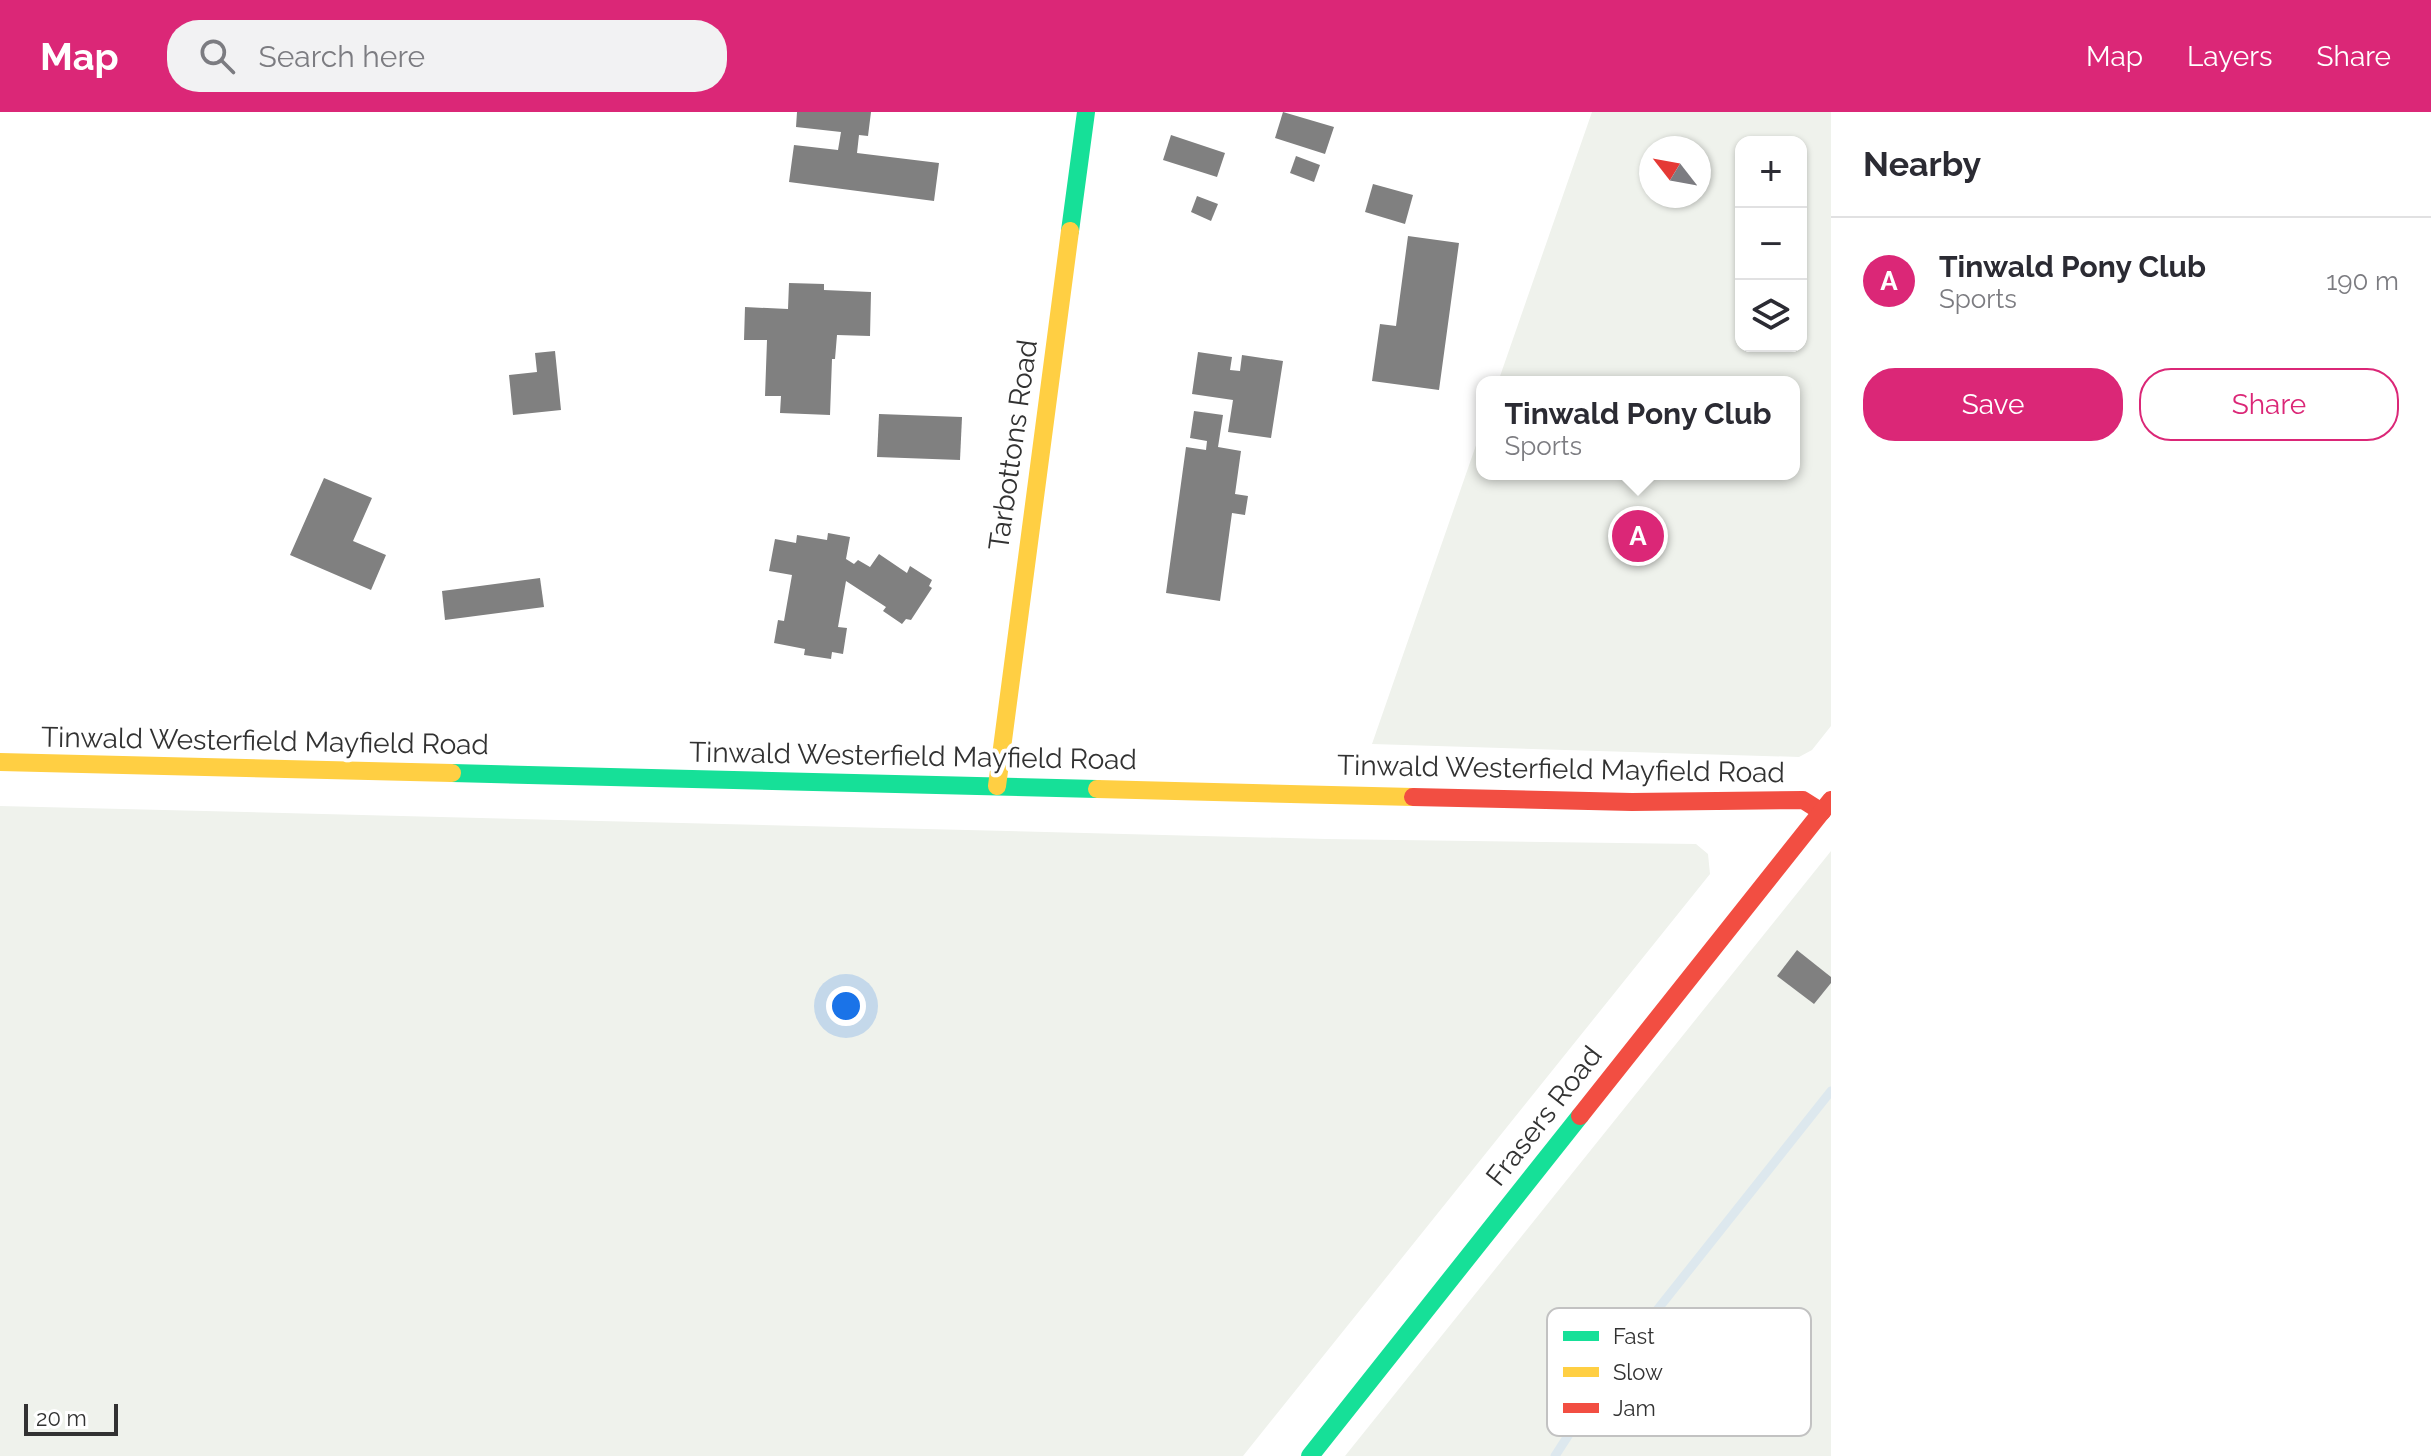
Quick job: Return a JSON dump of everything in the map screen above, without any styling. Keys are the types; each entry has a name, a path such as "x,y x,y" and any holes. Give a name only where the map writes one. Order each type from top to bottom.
{"street":[{"name":"Tarbottons Road","path":"997,786 1086,112"},
{"name":"Tinwald Westerfield Mayfield Road","path":"0,762 1632,802 1803,800 1826,806"},
{"name":"Frasers Road","path":"1310,1456 1826,806"}],"shaded area":[{"path":"1592,112 1831,112 1831,726 1812,750 1799,757 1372,744 1476,445 1476,480 1800,480 1800,376 1500,376"},
{"path":"0,806 1326,839 1696,844 1708,854 1710,874 1243,1456 0,1456"},
{"path":"1831,851 1831,1456 1345,1456"}],"building":[{"path":"797,112 871,112 868,136 859,135 857,153 939,163 934,201 789,182 794,145 838,150 841,132 796,127"},
{"path":"1283,112 1334,127 1325,154 1275,138"},
{"path":"1171,135 1225,153 1217,177 1163,160"},
{"path":"1296,156 1320,165 1314,182 1290,173"},
{"path":"1373,184 1413,195 1405,224 1365,212"},
{"path":"1197,196 1218,204 1211,221 1191,212"},
{"path":"1408,236 1459,243 1439,390 1372,381 1380,324 1396,326"},
{"path":"789,283 824,284 824,290 871,292 870,336 837,335 835,359 832,359 830,415 780,413 781,396 765,396 767,340 744,340 745,307 788,309"},
{"path":"555,351 561,410 513,415 509,375 537,372 535,353"},
{"path":"1198,352 1232,357 1230,370 1240,371 1242,355 1283,361 1271,438 1228,432 1233,400 1192,394"},
{"path":"1194,411 1223,415 1218,447 1241,451 1235,494 1248,496 1245,515 1232,513 1220,601 1166,593 1186,447 1206,450 1207,441 1190,438"},
{"path":"879,414 962,417 960,460 877,457"},
{"path":"324,478 372,498 353,541 386,555 371,590 290,555"},
{"path":"828,533 850,537 846,559 854,564 858,560 870,567 879,554 907,573 910,566 932,580 929,586 932,588 911,620 906,619 902,624 883,611 886,607 846,581 838,627 847,628 843,654 832,652 831,659 804,655 805,649 774,643 778,620 784,621 792,575 769,571 775,539 796,543 797,535 827,540"},
{"path":"540,578 544,607 445,620 442,591"},
{"path":"1797,950 1831,977 1831,983 1814,1004 1777,976"}],"waterway":[{"path":"1659,1308 1831,1091"},
{"path":"1555,1456 1568,1436"}],"traffic: fast":[{"path":"1070,231 1086,112"},
{"path":"452,773 1097,789"},
{"path":"1310,1456 1580,1116"}],"traffic: slow":[{"path":"997,786 1070,231"},
{"path":"0,762 452,773"},
{"path":"1097,789 1413,797"}],"traffic: jam":[{"path":"1413,797 1632,802 1803,800 1822,812"},
{"path":"1580,1116 1831,800"}],"place":[{"name":"Tinwald Pony Club","path":"1638,536"}]}
